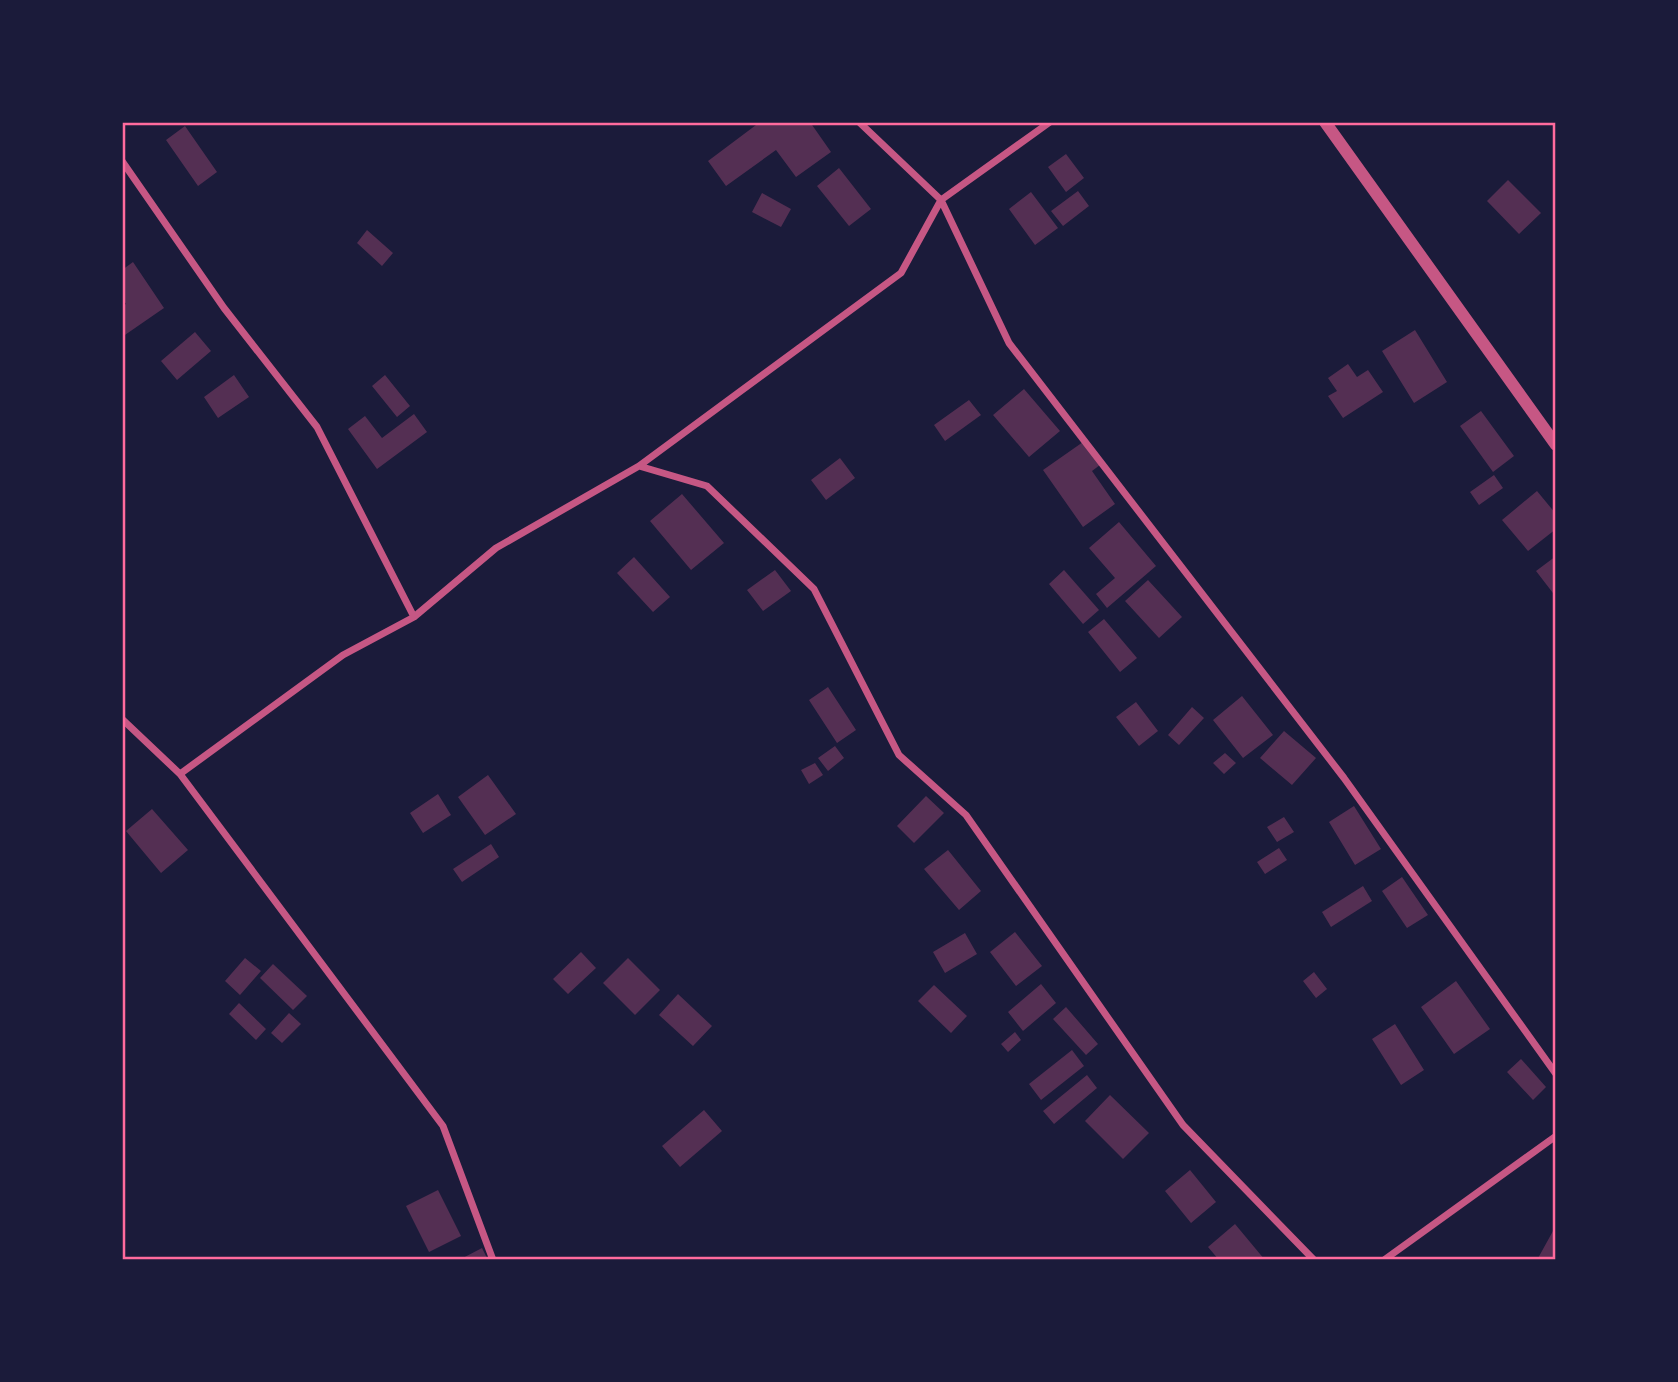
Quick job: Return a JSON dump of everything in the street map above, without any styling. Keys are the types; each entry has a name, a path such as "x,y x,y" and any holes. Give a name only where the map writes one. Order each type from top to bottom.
{"street":[{"path":"859,122 941,201 1009,343 1344,778 1556,1074"},
{"path":"180,774 343,655 414,617 496,548 639,466 901,273 941,201 1050,122"},
{"path":"1325,122 1556,445"},
{"path":"122,161 224,308 317,427 414,617"},
{"path":"639,466 707,486 814,589 899,755 966,815 1183,1125 1314,1259"},
{"path":"122,719 180,774 443,1126 493,1259"},
{"path":"1384,1259 1556,1136"}],"building":[{"path":"760,122 810,122 831,152 796,177 776,150 726,186 708,161"},
{"path":"185,126 217,172 198,186 166,140"},
{"path":"1066,154 1084,178 1066,192 1048,167"},
{"path":"839,168 871,209 849,226 817,186"},
{"path":"1508,180 1541,213 1519,234 1487,201"},
{"path":"1078,191 1089,206 1063,226 1051,211"},
{"path":"1031,192 1058,228 1035,245 1009,209"},
{"path":"762,193 791,209 781,227 752,212"},
{"path":"367,230 393,253 382,266 357,243"},
{"path":"133,262 164,308 122,337 122,306 126,304 122,298 122,270"},
{"path":"1415,330 1447,382 1414,403 1382,351"},
{"path":"195,332 211,351 177,380 161,361"},
{"path":"1348,364 1357,377 1368,370 1383,392 1343,418 1328,396 1337,391 1328,378"},
{"path":"234,375 249,397 218,418 204,397"},
{"path":"385,375 410,406 397,417 372,386"},
{"path":"1024,389 1060,431 1029,457 993,415"},
{"path":"969,400 981,415 945,441 934,425"},
{"path":"1481,411 1514,456 1493,472 1460,426"},
{"path":"414,414 427,432 377,469 348,429 365,416 382,438"},
{"path":"1083,442 1100,465 1092,471 1115,504 1083,527 1043,470"},
{"path":"840,458 855,478 826,500 811,480"},
{"path":"1494,475 1503,488 1479,505 1470,492"},
{"path":"1537,491 1556,514 1556,529 1528,551 1502,520"},
{"path":"682,494 724,543 691,570 650,521"},
{"path":"1119,522 1156,566 1107,608 1096,594 1115,578 1089,548"},
{"path":"1556,556 1556,597 1536,571"},
{"path":"634,557 670,597 653,612 617,573"},
{"path":"775,570 791,591 763,611 747,590"},
{"path":"1064,570 1099,610 1083,624 1049,584"},
{"path":"1148,580 1182,617 1159,638 1125,601"},
{"path":"1104,619 1137,658 1120,672 1088,632"},
{"path":"828,687 856,730 837,743 809,700"},
{"path":"1242,696 1273,735 1243,758 1213,720"},
{"path":"1136,702 1158,731 1139,746 1116,717"},
{"path":"1192,707 1204,718 1179,745 1168,735"},
{"path":"1284,731 1316,758 1292,785 1260,758"},
{"path":"835,746 844,758 828,771 818,758"},
{"path":"1225,753 1236,763 1224,774 1213,763"},
{"path":"815,763 823,775 809,784 801,770"},
{"path":"488,775 516,814 485,835 458,797"},
{"path":"438,794 451,815 423,833 410,813"},
{"path":"926,796 944,813 914,843 897,826"},
{"path":"1354,806 1381,849 1355,865 1329,822"},
{"path":"152,809 188,850 161,873 126,831"},
{"path":"1284,817 1294,832 1277,842 1267,827"},
{"path":"491,844 499,857 462,882 453,869"},
{"path":"1279,848 1287,860 1265,874 1257,862"},
{"path":"948,850 981,891 959,910 924,869"},
{"path":"1402,877 1428,915 1407,928 1382,891"},
{"path":"1363,886 1372,901 1331,927 1322,912"},
{"path":"1015,932 1042,966 1016,986 990,952"},
{"path":"965,933 977,954 945,973 933,952"},
{"path":"581,952 596,968 568,994 553,979"},
{"path":"245,958 261,971 240,995 225,981"},
{"path":"628,958 660,990 635,1015 603,983"},
{"path":"273,964 307,996 293,1010 260,978"},
{"path":"1314,972 1327,989 1316,998 1303,981"},
{"path":"1456,981 1490,1029 1454,1054 1421,1007"},
{"path":"1041,984 1056,1003 1023,1031 1008,1012"},
{"path":"934,985 967,1016 951,1033 918,1001"},
{"path":"678,994 712,1026 693,1046 659,1015"},
{"path":"239,1003 266,1029 256,1040 229,1014"},
{"path":"1066,1007 1098,1044 1086,1055 1053,1019"},
{"path":"289,1013 301,1024 282,1043 271,1033"},
{"path":"1395,1024 1424,1070 1401,1085 1372,1039"},
{"path":"1015,1032 1021,1040 1008,1052 1001,1044"},
{"path":"1072,1050 1084,1066 1041,1100 1029,1084"},
{"path":"1521,1059 1546,1087 1533,1100 1507,1072"},
{"path":"1087,1075 1097,1088 1054,1124 1043,1111"},
{"path":"1110,1095 1149,1133 1123,1159 1085,1121"},
{"path":"704,1110 722,1131 680,1167 662,1146"},
{"path":"1190,1170 1216,1202 1191,1223 1165,1191"},
{"path":"438,1190 461,1236 429,1252 406,1206"},
{"path":"1235,1224 1265,1260 1219,1260 1208,1247"},
{"path":"1553,1231 1556,1260 1537,1260"},
{"path":"482,1248 488,1260 459,1260"}]}
